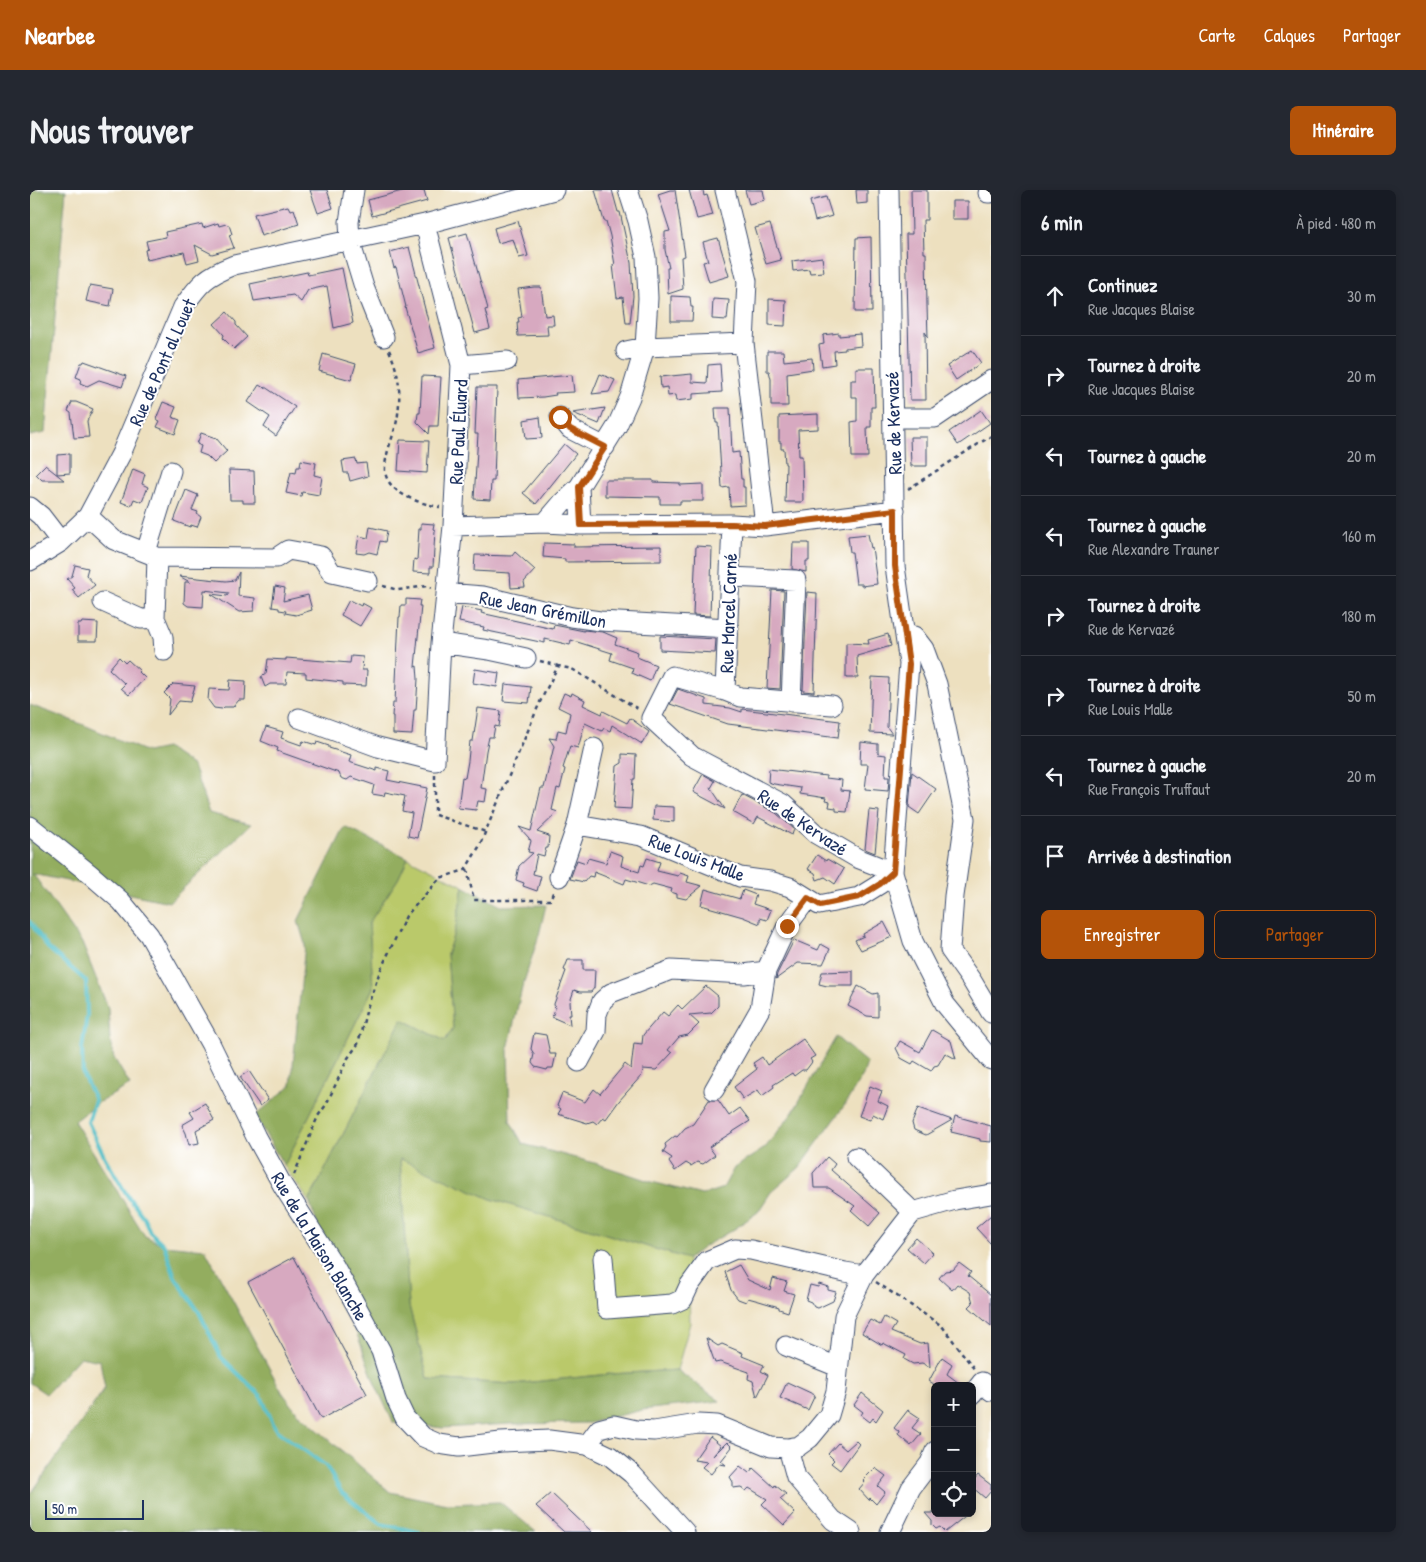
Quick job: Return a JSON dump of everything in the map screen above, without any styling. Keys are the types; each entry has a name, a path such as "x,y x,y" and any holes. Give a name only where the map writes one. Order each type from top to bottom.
{"street":[{"path":"354,190 349,222 350,242 364,287 384,337"},
{"name":"Rue de Pont al Louet","path":"30,561 61,542 88,516 121,454 183,307 196,288 213,273 234,265 350,242 425,224 505,196 554,190"},
{"path":"545,523 579,487 617,426 630,396 645,347 648,298 646,257 638,220 628,190"},
{"path":"725,190 747,281 744,342 765,526"},
{"name":"Rue de Kervazé","path":"652,718 692,756 783,804 816,834 857,858 893,872 909,664 895,566 889,190"},
{"name":"Rue Paul Éluard","path":"425,224 461,365 453,518 441,643 435,761"},
{"path":"626,350 645,347 744,342"},
{"path":"461,365 507,361"},
{"path":"894,418 935,418 991,380"},
{"path":"560,417 570,429 605,447"},
{"path":"164,651 163,637 155,618 152,554 172,471"},
{"path":"579,487 581,525"},
{"path":"453,518 581,525 732,524 765,526 895,504"},
{"path":"30,508 41,516 61,542"},
{"path":"88,516 114,540 152,554 276,558 288,550 322,556 332,573 368,581"},
{"name":"Rue Marcel Carné","path":"652,718 672,676 725,691 732,524"},
{"path":"730,577 796,580 791,702"},
{"name":"Rue Jean Grémillon","path":"446,593 483,596 572,617 600,621 729,628"},
{"path":"103,602 140,619 155,618"},
{"path":"905,634 914,636 924,649 937,684 965,819 954,896 950,950 972,981 991,1014"},
{"path":"441,643 526,658"},
{"path":"725,691 740,697 832,705"},
{"path":"299,718 378,747 435,761"},
{"path":"559,877 577,825 594,748"},
{"name":"Rue Louis Malle","path":"577,825 641,836 740,877 790,887 820,905 859,897 880,884 893,872"},
{"name":"Rue de la Maison Blanche","path":"30,826 121,901 149,935 210,1043 283,1186 335,1268 381,1351 396,1399 405,1418 423,1437 439,1444 459,1447 501,1442 549,1440 587,1445 610,1456 632,1474 685,1532"},
{"path":"893,872 913,942 945,1004 991,1060"},
{"path":"714,1090 760,1009 766,971 787,926 808,898"},
{"path":"579,1062 596,1030 597,1014 602,1001 611,993 671,970 744,974 766,971"},
{"path":"856,1157 913,1212"},
{"path":"587,1445 599,1429 614,1425 636,1430 654,1431 698,1424 717,1425 771,1448 799,1446 810,1438 829,1415 836,1391 844,1316 864,1275 913,1212 955,1200 991,1194"},
{"path":"603,1258 607,1309 672,1304 683,1299 689,1286 707,1261 735,1249 751,1250 864,1275"},
{"path":"786,1346 838,1367"},
{"path":"788,1448 796,1477 832,1520 850,1532"},
{"path":"890,1532 911,1488 931,1461"}],"path":[{"path":"384,337 397,369 400,389 398,415 384,468 388,482 396,490 411,498 434,506 453,518"},
{"path":"895,504 991,436"},
{"path":"368,581 398,590 428,586 434,594 446,593"},
{"path":"283,1186 293,1179 318,1116 326,1105 348,1058 358,1044 373,990 406,916 440,878 467,868 486,832 540,702 558,666 572,669 652,718"},
{"path":"435,761 435,815 486,832"},
{"path":"467,868 474,900 550,900 559,877"},
{"path":"864,1275 942,1326 977,1372 982,1389"}],"green space":[{"path":"30,190 66,190 45,433 30,436"},
{"path":"30,705 84,725 147,752 166,748 193,766 209,813 251,824 169,902 33,874 82,943 108,1008 110,1040 114,1058 130,1085 98,1103 74,1121 145,1236 164,1245 205,1249 282,1392 297,1412 390,1492 447,1504 500,1502 536,1532 30,1532 30,1495 105,1388 100,1361 80,1357 46,1394 30,1383"},
{"path":"345,827 408,858 398,879 369,923 373,988 284,1166 255,1116 291,1085 305,944 298,921"},
{"path":"408,858 463,886 456,927 447,954 453,1028 445,1041 402,1019 309,1201 284,1166 373,988 369,923 398,879"},
{"path":"463,886 501,906 546,905 539,935 522,988 508,1049 510,1121 523,1144 702,1195 723,1188 734,1168 765,1148 793,1112 836,1037 867,1063 863,1075 844,1106 799,1168 771,1192 758,1212 688,1259 491,1199 400,1159 409,1306 428,1379 513,1384 611,1374 677,1370 720,1401 642,1410 589,1423 510,1424 443,1428 393,1422 375,1384 309,1201 402,1019 445,1041 453,1028 447,954 456,927"},
{"path":"400,1158 491,1199 688,1259 690,1323 677,1370 611,1374 513,1384 428,1379 409,1306"}],"building":[{"path":"310,190 327,190 333,208 318,213"},
{"path":"406,190 424,190 427,201 372,216 368,200"},
{"path":"595,190 612,190 618,212 620,212 631,263 633,296 630,323 626,323 623,297 617,298 613,265 615,265 610,236"},
{"path":"675,190 685,256 681,257 683,289 668,294 667,268 669,268 665,250 665,232 670,231 658,194"},
{"path":"689,190 703,190 704,196 707,195 713,215 697,219"},
{"path":"745,190 763,190 765,200 749,204"},
{"path":"856,190 867,190 867,203 857,204"},
{"path":"911,190 927,190 927,220 923,220 924,253 926,253 928,337 925,332 926,400 910,400 906,234 912,234"},
{"path":"826,197 832,216 815,221 810,201"},
{"path":"952,201 968,201 968,219 952,219"},
{"path":"288,206 290,210 294,209 299,224 261,236 254,214"},
{"path":"518,221 528,256 519,258 513,239 498,243 494,228"},
{"path":"218,223 219,226 229,225 232,234 229,235 234,248 212,254 195,245 199,260 187,263 184,252 147,260 145,250 148,249 146,241 166,237 165,232 202,224 203,228"},
{"path":"770,224 781,260 766,264 755,228"},
{"path":"467,233 488,309 485,310 490,329 475,333 449,238"},
{"path":"871,237 872,312 855,312 856,238"},
{"path":"718,238 729,276 709,282 703,262 708,261 703,242"},
{"path":"409,247 435,348 418,353 396,267 394,268 390,252"},
{"path":"822,257 824,272 810,273 809,269 793,271 792,261"},
{"path":"342,268 353,323 334,328 327,286 308,290 301,302 293,295 254,301 250,284 307,272 308,275"},
{"path":"90,285 113,289 110,306 86,301"},
{"path":"541,287 545,316 553,315 554,325 547,325 548,335 518,336 517,322 519,322 518,318 522,317 518,289"},
{"path":"671,296 690,297 691,307 693,307 692,321 671,321"},
{"path":"713,299 729,300 727,320 712,319"},
{"path":"769,299 786,300 785,326 769,325"},
{"path":"227,312 247,337 234,349 223,338 224,335 214,324"},
{"path":"839,333 839,336 860,334 861,346 834,351 835,364 822,366 819,345 824,344 823,335"},
{"path":"972,350 981,363 956,380 947,366"},
{"path":"767,351 783,351 784,361 812,358 813,369 787,373 788,406 771,406 771,379 769,371 767,371"},
{"path":"323,354 356,364 351,380 319,371"},
{"path":"84,361 126,376 122,387 99,380 87,386 80,383 81,379 76,377 81,363"},
{"path":"720,364 722,392 693,394 693,399 676,401 675,395 668,396 667,387 661,388 660,377 692,374 692,382 707,383 708,365"},
{"path":"856,368 874,368 875,407 871,407 871,427 867,427 868,457 852,457 851,422 857,421 857,397 851,397 851,380 856,380"},
{"path":"600,374 615,380 609,392 592,394"},
{"path":"572,375 574,392 555,393 556,395 543,397 519,398 518,380"},
{"path":"422,376 441,377 438,426 430,426 429,434 417,422 418,413 420,413"},
{"path":"259,385 295,407 276,436 264,427 270,417 248,402"},
{"path":"477,387 497,387 494,481 491,481 490,500 474,499 478,434 475,434"},
{"path":"72,402 93,409 87,421 89,437 74,438 71,413 68,411"},
{"path":"163,402 176,407 172,417 180,420 175,434 157,427 160,421 156,419"},
{"path":"605,408 599,424 573,413"},
{"path":"715,408 730,408 732,453 739,452 741,479 743,479 743,487 745,487 745,505 730,506 729,487 722,488 718,423 716,423"},
{"path":"981,410 990,423 958,445 949,432"},
{"path":"818,414 818,429 798,430 799,456 802,456 803,502 785,502 786,464 784,449 781,449 781,442 779,442 779,416"},
{"path":"540,417 542,438 526,439 524,420"},
{"path":"201,433 216,438 227,451 214,463 207,456 199,453 201,446 197,444"},
{"path":"910,437 927,437 927,466 911,466"},
{"path":"400,440 429,441 427,473 398,471"},
{"path":"564,444 576,454 536,504 523,493"},
{"path":"70,454 70,473 57,474 57,455"},
{"path":"356,459 357,464 366,463 368,476 350,481 348,473 344,473 342,461"},
{"path":"301,460 316,463 314,475 322,477 319,495 302,492 301,496 286,493 291,472 296,473 297,467 300,467"},
{"path":"45,465 64,480 42,480 36,474"},
{"path":"133,469 145,474 142,484 148,487 142,502 134,499 131,506 121,502"},
{"path":"229,470 254,471 255,503 243,503 243,500 230,500"},
{"path":"605,480 653,480 653,482 680,483 680,485 703,484 703,501 680,501 680,504 660,504 660,497 605,496"},
{"path":"186,490 198,495 192,510 198,512 197,514 201,517 197,527 191,525 190,527 174,521"},
{"path":"421,523 434,524 433,567 430,567 430,573 413,572 414,559 417,560"},
{"path":"370,527 387,531 385,542 380,541 377,554 369,552 364,554 356,553 359,536 368,538"},
{"path":"868,534 872,547 877,584 862,586 862,584 856,584 848,536"},
{"path":"544,543 574,544 574,547 661,546 661,561 565,562 565,559 543,557"},
{"path":"793,543 809,543 809,561 806,561 806,572 792,569"},
{"path":"696,546 712,547 710,616 693,615"},
{"path":"515,552 535,570 524,582 525,587 511,588 510,573 474,571 475,555 512,556"},
{"path":"75,565 88,568 86,575 95,585 79,598 72,590 75,588 67,579 72,576"},
{"path":"239,572 238,596 255,598 254,611 239,612 211,594 227,596 229,593 204,590 203,607 188,606 184,603 185,582 190,582 179,576 226,581 235,580"},
{"path":"275,586 285,588 283,601 308,595 312,610 296,615 285,613 286,611 272,607"},
{"path":"772,590 784,591 780,689 767,688"},
{"path":"807,592 817,593 814,692 803,691"},
{"path":"406,599 420,600 419,606 421,606 415,667 417,666 418,679 416,710 414,710 412,735 393,734 392,716 393,703 395,703 399,617 401,605 406,605"},
{"path":"349,600 361,606 362,603 371,608 360,626 341,615"},
{"path":"462,607 553,629 554,625 584,631 603,632 617,638 615,644 638,652 637,657 656,665 650,681 632,673 633,668 610,660 612,653 571,640 570,645 545,639 545,643 483,630 484,627 459,622"},
{"path":"82,622 98,623 97,641 78,641 78,624"},
{"path":"888,634 891,646 857,656 858,678 846,678 846,643 869,644 868,640"},
{"path":"660,636 716,639 715,653 660,650"},
{"path":"351,656 363,657 362,670 367,670 366,686 343,685 343,682 306,678 306,673 287,672 286,684 270,684 265,687 261,677 266,674 268,659 286,660 286,658 350,663"},
{"path":"119,657 125,663 128,660 145,678 129,695 121,688 125,684 109,669"},
{"path":"475,669 499,673 497,687 473,683"},
{"path":"872,677 889,678 887,727 892,734 870,733"},
{"path":"230,680 246,681 245,700 239,700 233,707 214,708 208,700 209,689 229,690"},
{"path":"173,684 195,686 190,702 179,701 168,715 170,699 164,693"},
{"path":"505,684 531,687 529,703 503,701"},
{"path":"678,689 706,699 706,705 730,708 742,712 742,709 840,721 838,738 728,724 670,704"},
{"path":"564,693 571,696 572,693 585,700 583,705 602,714 603,711 627,723 630,718 649,732 642,744 612,725 610,731 604,728 602,731 585,723 578,748 570,746 563,768 565,769 560,789 557,788 552,810 558,812 537,832 549,836 548,848 546,848 544,856 537,854 533,874 541,876 537,891 523,886 524,883 516,880 519,866 533,853 528,852 530,839 519,827 531,831 541,788 544,788 554,746 549,738 556,739 558,730 566,732 570,713 558,707"},
{"path":"478,708 501,711 499,727 495,726 493,737 489,737 486,751 481,788 487,789 485,802 478,801 476,810 458,808 462,777 465,778 470,741 473,741"},
{"path":"266,727 283,732 281,738 301,745 303,741 316,745 317,742 351,755 349,762 377,771 377,768 389,771 387,780 427,788 417,838 408,836 412,813 402,811 405,796 385,792 384,796 372,794 374,785 351,777 347,780 341,778 339,773 277,751 278,748 261,741"},
{"path":"861,742 878,744 878,754 886,755 885,777 889,777 888,791 865,789 868,764 860,764"},
{"path":"622,754 636,755 631,809 614,808 617,766 622,763"},
{"path":"769,769 826,776 826,778 842,780 841,790 850,791 847,812 836,811 836,808 829,807 830,802 825,801 826,798 800,794 801,788 768,782"},
{"path":"912,772 936,789 919,814 909,807"},
{"path":"703,774 715,781 711,788 725,809 693,792"},
{"path":"742,795 776,813 794,829 792,835 758,817 754,824 733,812"},
{"path":"654,806 674,807 674,822 653,820"},
{"path":"869,810 879,811 875,853 865,849"},
{"path":"610,851 623,856 621,866 639,872 641,865 644,866 647,858 660,862 657,871 678,876 680,873 689,876 687,882 702,886 686,899 677,897 677,894 671,892 672,889 653,884 649,886 626,879 624,884 594,872 593,877 589,876 584,882 570,879 577,860 586,863 588,858 606,863"},
{"path":"817,855 844,869 835,884 825,877 817,880 815,873 808,869"},
{"path":"705,889 740,899 743,890 756,895 753,904 771,910 767,920 760,918 760,924 701,905"},
{"path":"884,922 892,937 861,950 855,940"},
{"path":"794,940 818,950 821,944 830,949 823,964 798,963 776,979 777,974"},
{"path":"568,960 583,960 583,970 595,970 594,988 591,992 574,990 570,1002 570,1025 552,1017 555,1009 554,1004"},
{"path":"853,971 853,986 827,986 819,984 822,972"},
{"path":"706,986 718,996 718,1006 711,1013 689,1015 699,1024 688,1035 679,1037 668,1050 672,1053 656,1070 643,1069 642,1075 606,1119 603,1117 597,1124 593,1121 587,1123 558,1114 561,1109 557,1106 562,1093 585,1102 594,1089 600,1094 625,1064 631,1069 634,1043 642,1044 643,1035 663,1012 668,1016 678,1005 682,1009"},
{"path":"858,986 873,994 878,993 878,1017 867,1016 848,1006"},
{"path":"932,1030 951,1041 956,1059 945,1053 938,1065 934,1066 931,1071 914,1061 912,1064 901,1058 896,1048 900,1041 920,1052"},
{"path":"534,1033 546,1035 550,1054 556,1054 553,1068 548,1068 547,1070 535,1067 532,1063 534,1054 531,1049"},
{"path":"803,1039 815,1056 810,1059 812,1062 806,1070 802,1070 794,1076 792,1073 773,1085 774,1087 762,1096 758,1090 743,1099 734,1087 757,1069 753,1063 762,1057 767,1065"},
{"path":"249,1071 268,1100 260,1106 240,1077"},
{"path":"870,1086 882,1091 878,1101 888,1106 883,1119 873,1114 870,1120 859,1116"},
{"path":"709,1100 718,1100 729,1116 740,1108 750,1121 709,1147 715,1155 703,1164 697,1162 691,1166 686,1163 675,1171 669,1162 672,1158 663,1152 666,1147 665,1144 693,1124"},
{"path":"205,1103 214,1120 196,1130 199,1143 189,1145 182,1125 194,1118 190,1112"},
{"path":"918,1108 952,1120 926,1135 914,1130 912,1123"},
{"path":"955,1116 991,1126 991,1142 980,1141 980,1139 951,1132"},
{"path":"827,1157 835,1164 831,1170 880,1213 869,1226 851,1210 855,1206 829,1188 814,1188 813,1173"},
{"path":"991,1215 991,1244 976,1228"},
{"path":"916,1238 933,1253 924,1263 907,1248"},
{"path":"294,1257 367,1394 321,1419 248,1282"},
{"path":"959,1263 971,1272 968,1276 991,1295 991,1326 969,1307 973,1303 970,1292 957,1284 952,1290 939,1278 945,1271 953,1270"},
{"path":"739,1265 748,1280 770,1290 773,1278 787,1282 784,1291 794,1294 788,1312 779,1309 779,1307 748,1298 746,1302 738,1299 731,1290 725,1272"},
{"path":"819,1284 828,1287 828,1290 836,1292 833,1301 818,1308 806,1300 810,1285 818,1287"},
{"path":"884,1317 896,1324 891,1332 920,1344 928,1343 930,1367 922,1363 913,1364 904,1359 906,1355 883,1343 882,1345 862,1333 870,1320 880,1325"},
{"path":"706,1338 718,1346 722,1344 743,1353 742,1356 764,1365 761,1371 768,1375 757,1397 753,1381 748,1379 749,1372 720,1362 715,1363"},
{"path":"942,1357 952,1364 947,1374 958,1382 931,1382 929,1381"},
{"path":"787,1382 815,1395 808,1410 780,1398"},
{"path":"862,1393 883,1410 876,1421 873,1418 870,1422 861,1415 863,1412 854,1405"},
{"path":"908,1410 920,1418 912,1428 921,1434 911,1446 898,1435 899,1432 894,1428"},
{"path":"710,1437 721,1446 713,1456 727,1442 732,1447 721,1461 726,1465 719,1464 711,1474 702,1467 707,1462 694,1460"},
{"path":"856,1441 859,1444 840,1470 831,1463 834,1460 828,1454 838,1443 846,1450"},
{"path":"740,1466 749,1473 753,1468 774,1487 775,1485 786,1494 780,1499 795,1513 784,1525 762,1504 767,1499 749,1488 746,1491 741,1487 733,1488 733,1482 730,1477"},
{"path":"875,1468 886,1476 878,1486 885,1492 876,1504 870,1498 869,1500 859,1489 865,1482 863,1480"},
{"path":"978,1475 991,1485 991,1491 985,1498 976,1490 976,1477"},
{"path":"551,1493 592,1532 564,1532 536,1506"},
{"path":"925,1513 931,1513 931,1517 964,1517 945,1532 940,1527 936,1529 932,1525 932,1521"}],"waterway":[{"path":"30,922 48,948 86,981 87,1015 82,1049 83,1075 95,1100 88,1122 105,1158 127,1195 144,1218 150,1232 164,1245 175,1277 199,1312 221,1357 261,1396 276,1430 326,1466 342,1493 381,1524 419,1532"}],"route":[{"path":"560,417 570,429 605,447 579,487 581,525 732,524 765,526 895,510 895,566 909,664 893,872 880,884 859,897 820,905 808,898 787,926"}]}
